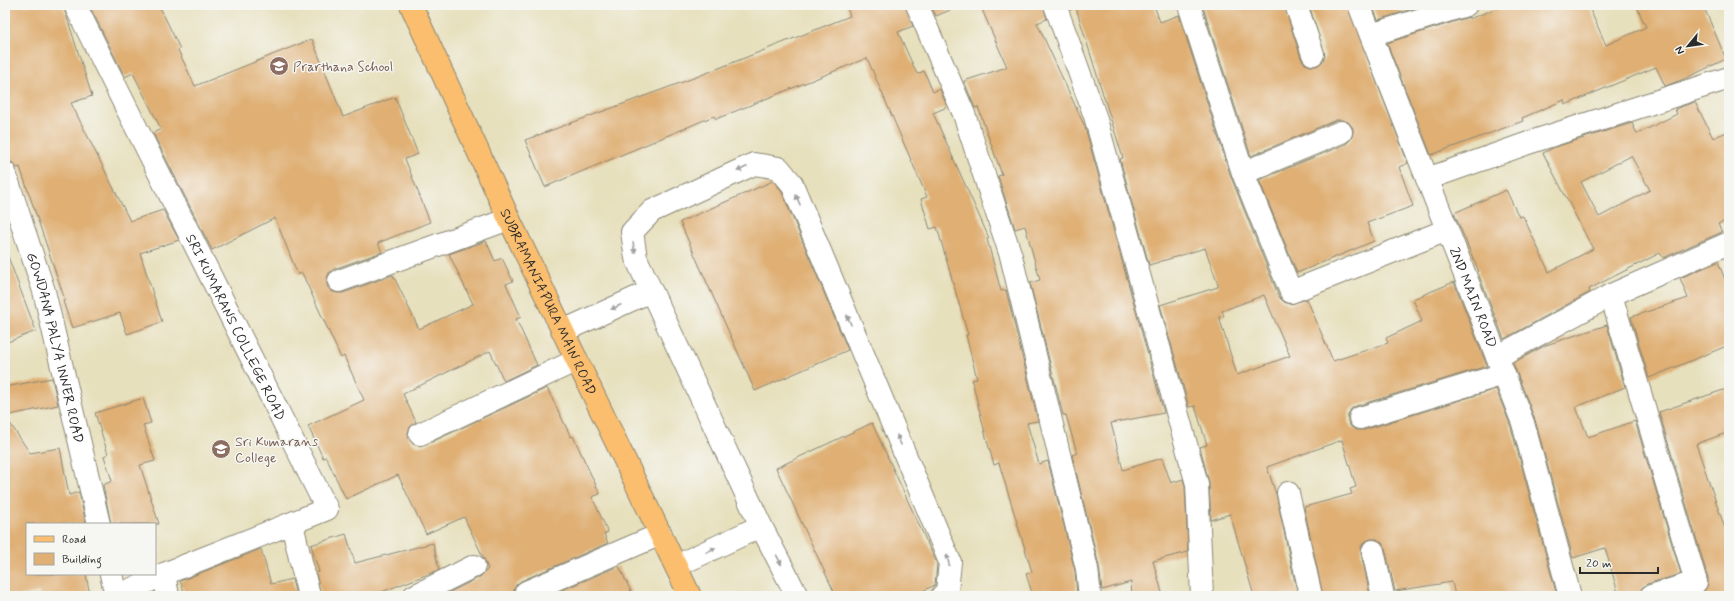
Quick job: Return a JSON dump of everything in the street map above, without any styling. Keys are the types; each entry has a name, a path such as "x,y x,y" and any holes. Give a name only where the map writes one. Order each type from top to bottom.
{"main road":[{"name":"SUBRAMANIAPURA MAIN ROAD","path":"411,5 509,219 690,596"}],"street":[{"name":"SRI KUMARANS COLLEGE ROAD","path":"75,5 327,509 164,574 117,596"},
{"path":"918,5 964,114 1011,256 1087,569 1090,596"},
{"path":"1055,5 1095,116 1197,484 1202,596"},
{"path":"1189,5 1242,173 1291,292 1447,230"},
{"path":"1296,5 1313,54"},
{"name":"2ND MAIN ROAD","path":"1359,5 1523,423 1570,596"},
{"path":"1371,35 1466,5"},
{"path":"1428,179 1531,142 1729,78"},
{"path":"1242,173 1341,132"},
{"path":"797,596 761,526 636,258 632,232 652,211 754,164 779,168 792,184 950,562 947,591 942,596"},
{"name":"GOWDANA PALYA INNER ROAD","path":"5,174 44,291 99,523"},
{"path":"339,280 509,219"},
{"path":"1360,418 1501,366 1611,295 1729,243"},
{"path":"563,331 651,291"},
{"path":"1611,295 1696,582 1651,596"},
{"path":"420,434 577,360"},
{"path":"1288,493 1311,596"},
{"path":"292,524 309,596"},
{"path":"676,566 761,526"},
{"path":"526,592 661,534"},
{"path":"1373,552 1383,596"},
{"path":"423,594 474,566"},
{"path":"164,574 168,596"},
{"path":"111,575 117,596"}],"building":[{"path":"5,5 63,5 92,96 71,103 130,221 163,210 179,240 140,253 162,322 127,334 120,313 72,328 63,301 65,300 20,167 17,168 13,163 8,161 5,152"},
{"path":"89,5 159,5 180,49 178,50 195,86 312,39 343,117 395,97 418,154 405,159 430,222 378,243 382,252 334,269 329,273 327,278 327,286 331,291 343,293 393,275 419,329 473,304 449,254 486,241 495,261 502,258 513,281 506,284 521,317 516,319 537,365 504,381 490,351 403,394 416,422 410,427 408,433 409,439 413,444 419,446 425,445 547,388 571,437 573,436 600,494 592,497 608,532 604,534 608,543 521,581 516,585 514,596 442,596 480,577 488,569 464,517 426,534 398,475 346,499 326,457 323,458 308,426 364,400 344,356 341,358 302,273 298,275 275,218 212,250 153,133 161,129 133,73 125,77"},
{"path":"846,5 905,5 913,26 898,32 917,74 924,71 933,92 940,89 947,107 933,113 989,238 987,239 1001,291 1006,290 1038,421 1027,423 1039,464 1048,461 1075,571 1077,596 1033,596 1026,574 1032,572 999,463 994,465 986,437 972,380 977,379 966,335 968,335 937,227 930,229 921,199 927,197 867,58 716,119 714,116 545,187 525,140 699,76 850,16"},
{"path":"931,5 962,5 936,16"},
{"path":"980,5 1043,5 1047,19 1037,23 1085,127 1164,413 1111,423 1123,470 1162,458 1171,483 1183,479 1185,486 1188,552 1153,561 1163,596 1132,596 1131,582 1102,590 1099,566 1072,455 1077,453 1066,415 1063,415 1030,283 1040,280 1025,226 1015,229 998,176 1002,175 978,107 975,108 964,81 1007,67"},
{"path":"1068,5 1154,5 1160,22 1179,15 1231,177 1279,297 1284,302 1290,304 1307,299 1333,361 1388,343 1386,338 1422,321 1413,299 1454,282 1487,366 1356,406 1351,409 1348,415 1348,422 1351,427 1357,430 1364,430 1496,389 1511,427 1557,596 1455,596 1452,582 1395,591 1385,548 1377,539 1371,539 1364,542 1361,547 1370,595 1323,596 1304,507 1352,494 1350,489 1356,487 1342,440 1267,467 1276,494 1298,596 1254,596 1230,514 1211,520 1209,483 1200,447 1207,445 1195,406 1189,407 1160,305 1218,287 1218,285 1205,248 1149,265 1120,159 1123,158 1076,8 1070,10","holes":["1264,295 1290,356 1237,375 1219,317 1224,316 1222,311"]},
{"path":"1207,5 1284,5 1301,58 1305,64 1317,66 1322,62 1325,56 1309,5 1347,5 1408,163 1399,167 1413,206 1367,223 1374,241 1297,273 1259,180 1346,144 1351,139 1353,128 1348,122 1336,120 1251,156 1203,7"},
{"path":"1372,5 1424,5 1378,20"},
{"path":"1505,5 1588,5 1606,45 1646,27 1636,5 1703,5 1726,59 1684,79 1665,86 1656,67 1565,105 1564,100 1522,118 1523,121 1431,155 1387,43 1469,17 1469,19"},
{"path":"1695,102 1713,138 1729,131 1729,220 1718,224 1722,232 1663,258 1660,253 1589,289 1590,292 1504,339 1478,273 1479,272 1454,213 1506,190 1519,217 1523,216 1549,272 1593,249 1543,153 1555,147 1632,123 1637,134 1677,114 1675,109","holes":["1631,156 1650,190 1599,217 1581,182"]},
{"path":"773,181 781,190 848,350 755,391 680,222"},
{"path":"7,254 36,331 5,343 5,255"},
{"path":"1718,262 1729,289 1729,345 1649,378 1631,317 1688,298 1680,278"},
{"path":"1607,325 1625,387 1576,407 1588,437 1635,421 1681,574 1647,584 1642,588 1639,596 1619,596 1605,548 1573,558 1535,420 1513,363 1546,345"},
{"path":"52,378 58,405 5,416 5,387"},
{"path":"1729,388 1729,432 1696,444 1729,540 1729,596 1693,596 1705,590 1708,584 1708,578 1659,412"},
{"path":"143,398 151,423 143,425 155,461 140,465 159,524 111,523 103,485 112,481 104,456 108,454 95,413"},
{"path":"5,416 30,453 60,448 69,495 79,492 86,523 26,523 26,575 86,575 90,596 40,596 39,592 19,596 5,596"},
{"path":"872,423 937,564 935,585 912,596 836,596 776,468"},
{"path":"346,534 355,563 433,543 439,570 371,596 321,596 316,573 319,572 311,545"},
{"path":"261,549 271,584 292,579 296,596 186,596 180,581"},
{"path":"619,566 633,596 548,596"}],"place":[{"name":"Prarthana School","path":"279,66"},
{"name":"Sri Kumarans College","path":"221,449"}]}
